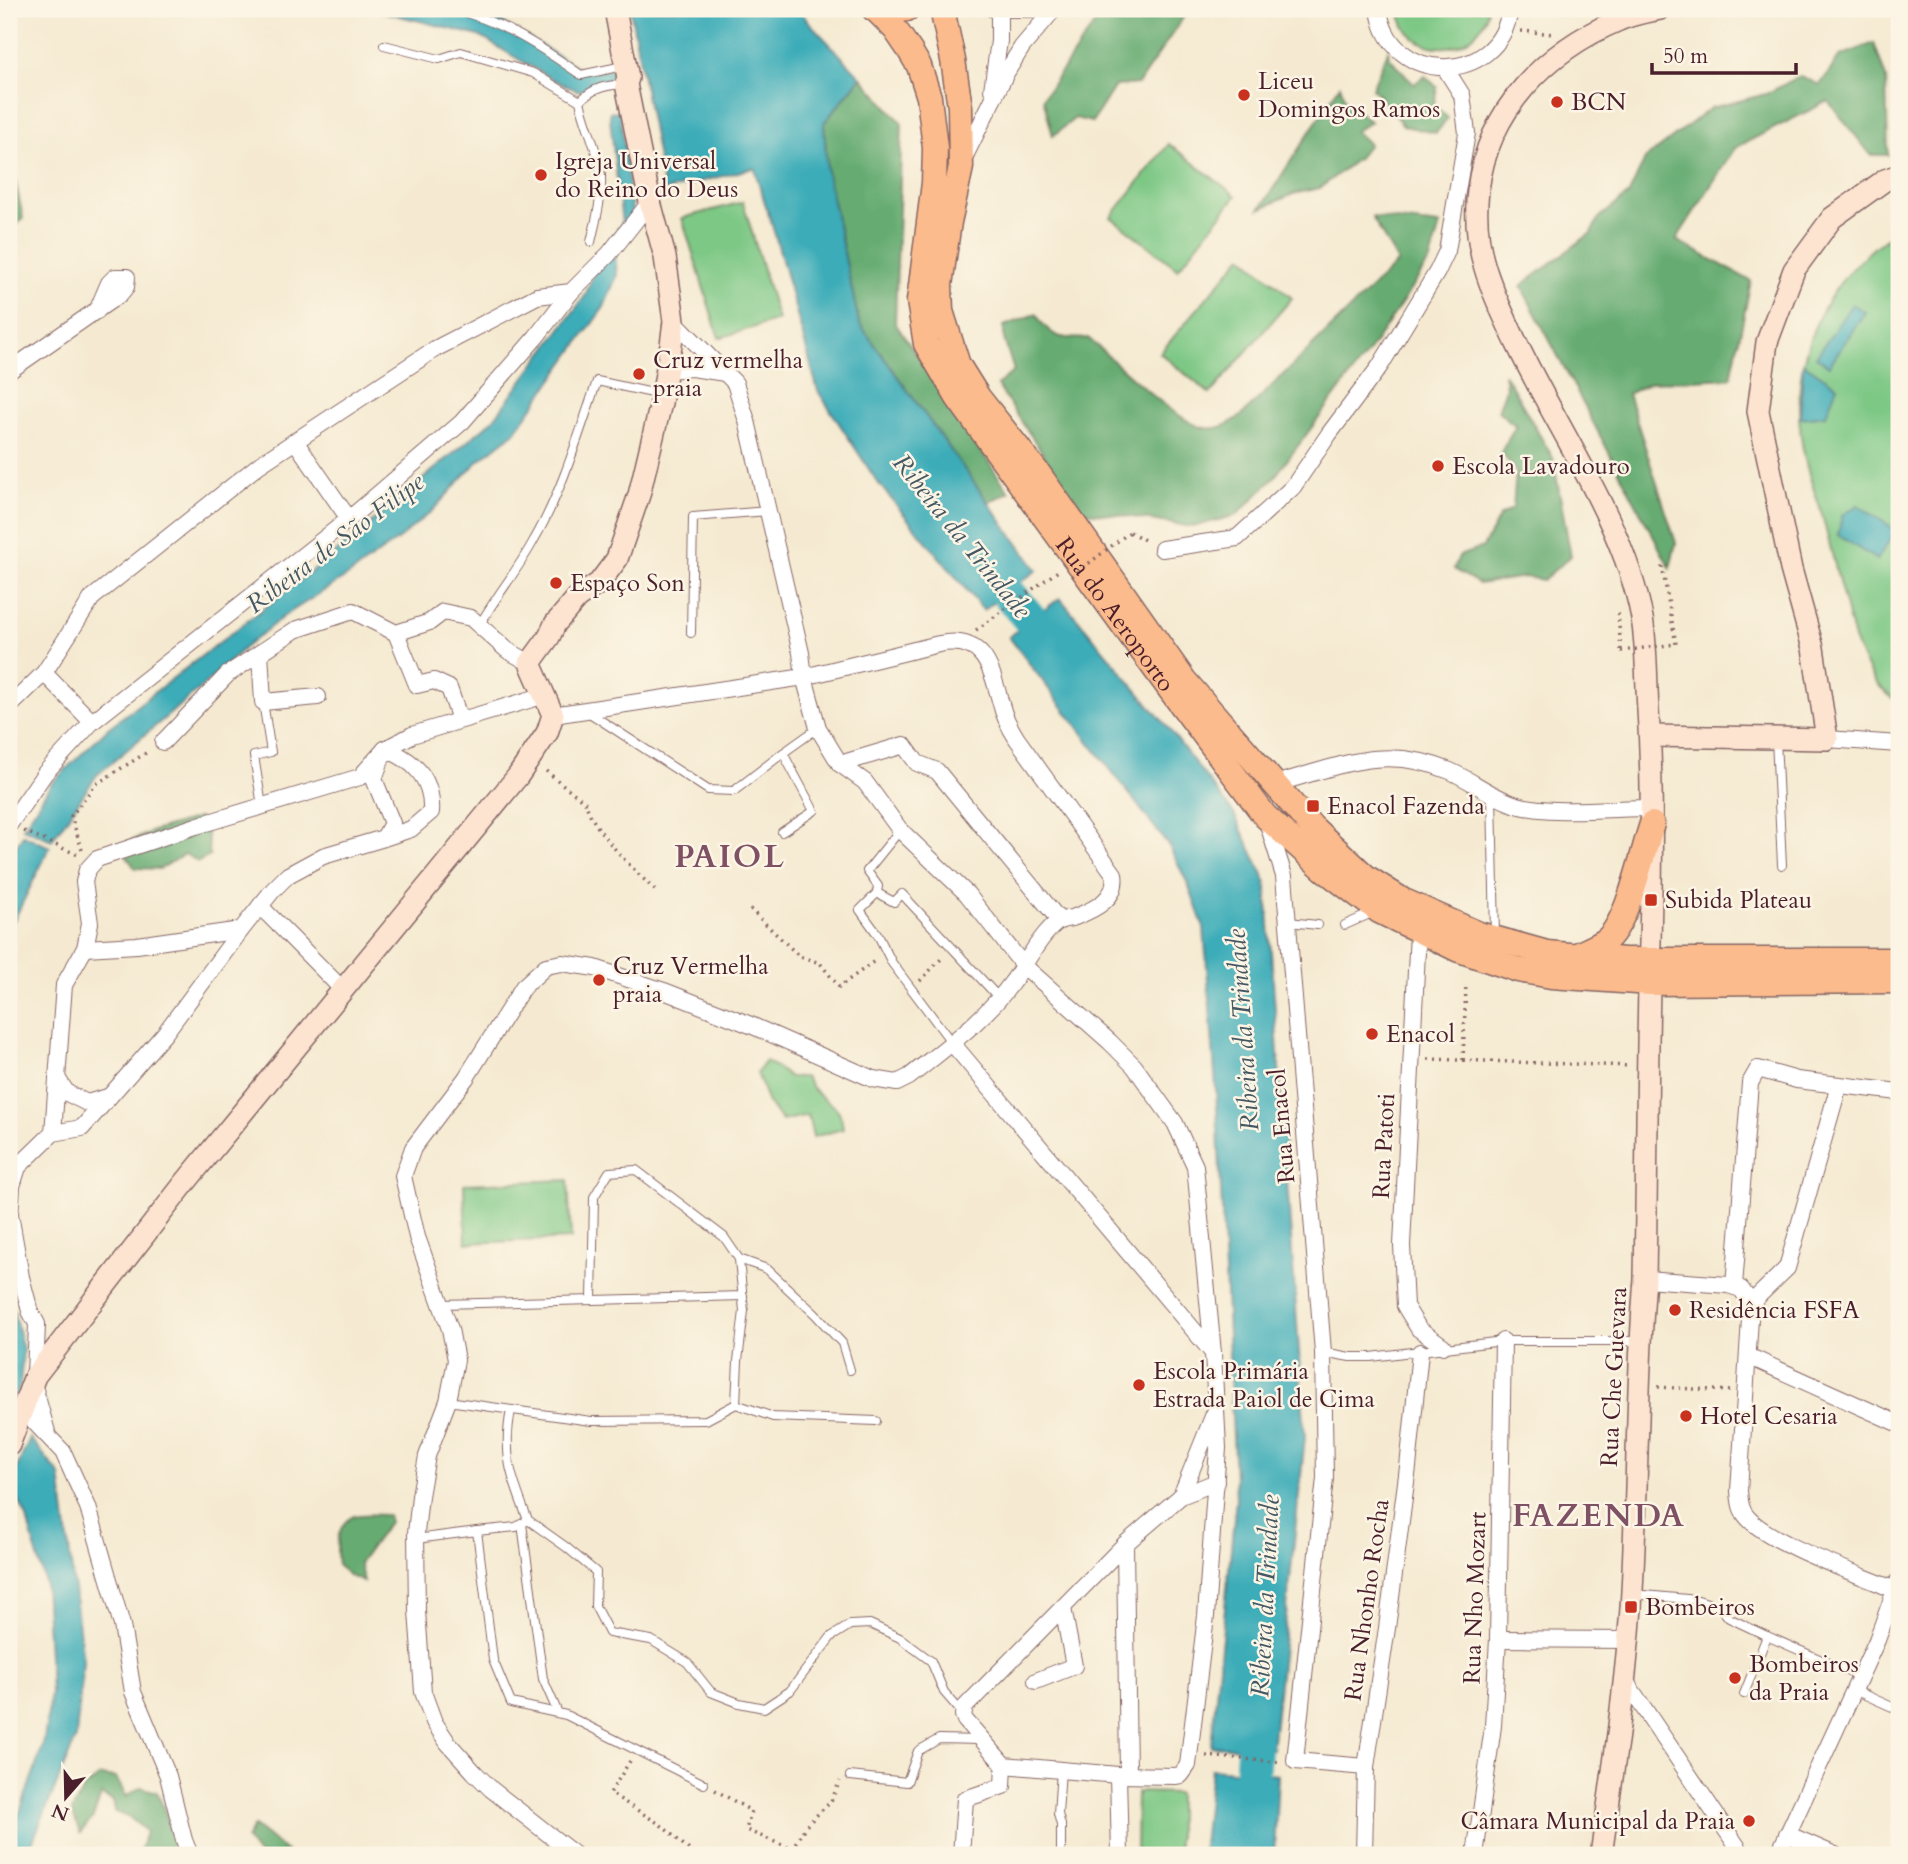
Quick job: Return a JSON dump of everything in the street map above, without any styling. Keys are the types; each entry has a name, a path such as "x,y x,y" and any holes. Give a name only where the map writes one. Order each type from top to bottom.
{"main road":[{"path":"874,9 886,12 907,9"},
{"name":"Rua do Aeroporto","path":"874,9 895,29 910,51 919,66 929,97 935,148 934,183 919,301 926,344 958,398 1265,816 1332,877 1379,911 1418,932 1490,962 1535,974 1650,972"},
{"name":"Rua do Aeroporto","path":"942,9 960,107 961,167 949,222 940,285 942,311 958,365 978,397 1038,473 1184,680 1312,827 1366,877 1413,906 1495,939 1548,953 1650,972"},
{"path":"1575,956 1606,940 1617,928 1625,912 1651,816"},
{"path":"1650,972 1899,960"},
{"path":"1650,972 1899,981"}],"street":[{"path":"530,663 555,624 577,598 599,583 617,559 639,495 663,395 674,321 666,257 650,202 615,9"},
{"path":"989,103 999,41 996,9 1032,9"},
{"path":"961,167 989,103 1022,47 1054,9"},
{"path":"1379,9 1388,36 1403,53 1422,64 1445,68 1464,65 1481,57 1496,44 1510,9"},
{"name":"Rua Che Guevara","path":"1601,1855 1628,1640 1645,1279 1651,816 1650,737 1642,621 1630,571 1593,491 1490,288 1482,264 1476,215 1485,158 1503,114 1518,91 1567,49 1628,13 1660,9"},
{"path":"1163,549 1237,538 1293,487 1380,366 1437,272 1447,251 1467,133 1462,95 1445,68"},
{"path":"1827,739 1813,648 1791,569 1758,411 1767,342 1794,270 1832,218 1885,180 1899,175"},
{"path":"16,828 45,773 92,722 349,519 462,422 571,292 609,254 650,202"},
{"path":"9,707 44,673 92,598 259,465 435,349 537,296 571,292"},
{"path":"9,371 97,311"},
{"path":"674,321 735,383 747,421 801,653 804,677 818,728 841,764 865,782 901,830 967,894 1023,965 1134,1066 1175,1123 1195,1166 1217,1407 1216,1482 1206,1616 1188,1765 1181,1775 1175,1776 1123,1775 1004,1765 965,1720 963,1715 968,1703 1125,1544 1181,1496 1216,1482"},
{"path":"667,370 692,368 725,373"},
{"path":"295,441 349,519"},
{"path":"163,742 228,674 295,630 353,611 396,633 418,685 434,681 449,688 460,720"},
{"path":"34,1380 184,1184 534,756 547,733 553,715 530,663 507,650 471,618 443,612 430,622 396,633"},
{"path":"553,715 804,677 877,657 953,641 966,644 982,653 991,668 1006,721 1114,874 1115,883 1113,893 1104,902 1073,918 1060,921 999,998 951,1043 909,1077 897,1083 873,1079 753,1026 664,991 595,968 562,963 546,966 523,987 466,1078 413,1148 403,1176 417,1237 450,1329 456,1360 448,1401 428,1457 420,1496 416,1539 419,1659 423,1692 433,1722 448,1743 491,1789 575,1855"},
{"path":"260,653 263,702 318,697"},
{"path":"44,673 92,722"},
{"path":"53,1133 64,985 85,948 90,923 84,882 88,870 97,859 360,777 385,749 412,735 544,695"},
{"path":"1650,737 1827,739 1899,744"},
{"path":"841,764 904,745 918,763 937,771 1060,921"},
{"path":"384,838 392,822 374,779 385,749"},
{"path":"9,1445 34,1380 37,1324 30,1311 21,1277 10,1214 12,1186 18,1167 53,1133 82,1128 165,1033 241,930 288,875 323,856 411,829 430,812 432,796 418,768 403,756 385,749"},
{"path":"1274,784 1353,761 1399,757 1436,765 1518,806 1651,816"},
{"name":"Rua Enacol","path":"1265,816 1281,861 1288,922 1323,1352 1325,1478 1294,1761 1366,1767"},
{"path":"260,906 342,989"},
{"path":"85,948 137,945 241,930"},
{"name":"Rua Patoti","path":"1418,932 1402,1245 1405,1306 1419,1329 1443,1346"},
{"path":"951,1043 1213,1353"},
{"path":"1734,1286 1750,1083 1758,1069 1797,1080 1899,1092"},
{"path":"57,1078 67,1093 87,1103 110,1096"},
{"path":"1751,1303 1787,1268 1839,1085"},
{"path":"1645,1279 1734,1286 1741,1289 1751,1303 1739,1491 1744,1514 1755,1526 1786,1542 1897,1585 1857,1683 1778,1855"},
{"name":"Rua Nho Mozart","path":"1475,1855 1493,1726 1498,1639 1503,1341"},
{"name":"Rua Nhonho Rocha","path":"1364,1855 1366,1767 1401,1520 1420,1352"},
{"path":"1748,1356 1899,1424"},
{"path":"34,1380 49,1438"},
{"path":"1181,1496 1217,1407"},
{"path":"23,1410 63,1452 88,1507 122,1625 133,1692 168,1776 187,1848 176,1855"},
{"path":"1120,1855 1125,1544"},
{"path":"1036,1681 1074,1666 1063,1608"},
{"path":"1498,1639 1628,1640"},
{"path":"1624,1679 1743,1855"},
{"path":"961,1855 965,1799 1003,1786 1004,1765"},
{"path":"1787,1834 1835,1855"}],"lane":[{"path":"452,9 471,13 534,42 580,75 626,76"},
{"path":"384,45 439,60 461,52 533,73 580,101 601,174 599,207 591,242"},
{"path":"580,101 590,90 626,76"},
{"path":"480,625 535,540 573,449 597,381 663,395"},
{"path":"691,633 693,517 768,511"},
{"path":"262,806 254,756 271,752 263,702"},
{"path":"585,710 708,790 734,791 818,728"},
{"path":"1776,739 1782,864"},
{"path":"782,832 814,811 783,753"},
{"path":"1492,794 1495,939"},
{"path":"901,830 867,871 878,886 877,893 860,911 886,953 951,1043"},
{"path":"877,893 894,902 902,894 999,998"},
{"path":"1345,925 1379,911"},
{"path":"1288,922 1318,925"},
{"path":"592,1300 594,1197 609,1172 636,1170 724,1237 739,1259 744,1311 736,1404"},
{"path":"739,1259 767,1269 815,1314 842,1343 850,1370"},
{"path":"442,1304 743,1296"},
{"path":"1323,1352 1350,1357 1420,1352 1443,1346 1503,1341 1640,1341"},
{"path":"448,1401 591,1421 706,1420 736,1404 773,1416 876,1421"},
{"path":"511,1410 506,1435 510,1474 525,1522 543,1679 558,1713"},
{"path":"416,1539 516,1527 525,1522"},
{"path":"525,1522 566,1547 596,1572 595,1606 609,1633 651,1640 687,1662 711,1692 739,1703 764,1708 790,1691 831,1637 850,1625 870,1624 900,1638 930,1661 944,1692 963,1715"},
{"path":"477,1531 493,1660 511,1703 566,1715 704,1784"},
{"path":"1631,1594 1698,1600 1720,1607 1729,1618 1857,1683 1899,1710"},
{"path":"1744,1693 1767,1636"},
{"path":"850,1776 907,1782 918,1751 939,1740 982,1740"},
{"path":"1061,1770 1058,1814 1061,1825 1061,1855"}],"path":[{"path":"1505,27 1528,33 1561,33"},
{"path":"1072,576 1130,533"},
{"path":"1621,651 1676,644 1662,566"},
{"path":"978,628 1060,569"},
{"path":"84,856 71,816 96,784 163,742"},
{"path":"534,756 547,773 586,803 588,813 605,836 658,893"},
{"path":"16,828 74,854"},
{"path":"750,909 799,956 820,963 839,987 886,953"},
{"path":"912,990 952,948"},
{"path":"1464,1060 1466,984"},
{"path":"1412,1059 1649,1067"},
{"path":"1639,1386 1744,1391"},
{"path":"636,1751 610,1793 661,1825 695,1855"},
{"path":"1197,1755 1287,1763"},
{"path":"788,1855 805,1827 831,1801 841,1777 850,1776"},
{"path":"704,1784 751,1811 746,1830 792,1849"}],"green space":[{"path":"1105,9 1189,9 1138,84 1115,86 1092,122 1075,118 1053,136 1043,98"},
{"path":"1399,9 1488,9 1482,26 1471,38 1457,45 1442,47 1427,45 1414,38 1404,26"},
{"path":"1874,43 1886,78 1888,155 1871,155 1828,101 1735,148 1676,240 1751,281 1731,378 1651,382 1628,394 1676,543 1670,568 1521,286 1591,233 1599,218 1629,194 1645,159 1711,108 1766,94 1800,76 1820,85 1840,56"},
{"path":"1388,51 1390,58 1414,84 1425,76 1437,87 1434,105 1448,118 1436,133 1404,126 1372,88"},
{"path":"861,77 902,123 895,323 1009,492 988,502 859,323 827,173 824,123"},
{"path":"1340,85 1346,102 1371,122 1355,131 1369,144 1357,159 1320,188 1293,194 1260,209"},
{"path":"1169,144 1236,196 1178,269 1111,217"},
{"path":"9,151 23,218 9,233"},
{"path":"743,202 778,320 719,338 682,218"},
{"path":"1372,217 1440,225 1430,260 1375,343 1273,479 1237,515 1193,527 1120,515 1082,512 997,385 1014,371 1004,339 1004,326 1036,314 1046,328 1058,336 1088,338 1145,389 1179,415 1206,428 1220,427 1241,416 1398,262"},
{"path":"1899,229 1899,702 1877,683 1854,639 1805,459 1800,424 1800,390 1804,358 1814,328 1829,300 1848,274 1871,250"},
{"path":"1242,256 1292,298 1210,394 1160,353"},
{"path":"1504,373 1553,458 1571,556 1543,580 1524,577 1479,584 1454,569 1459,556 1483,547 1500,516 1513,508 1516,472 1501,452 1516,426 1498,411 1506,388"},
{"path":"199,818 206,827 210,856 198,862 185,854 160,869 135,868 127,857 126,843 153,831"},
{"path":"766,1061 790,1077 805,1077 815,1091 840,1113 843,1129 813,1137 808,1115 782,1121 768,1103 757,1073"},
{"path":"568,1180 571,1239 466,1243 464,1184"},
{"path":"358,1515 388,1515 389,1522 359,1564 364,1582 350,1576 338,1566 337,1545 343,1525"},
{"path":"100,1776 116,1778 126,1796 141,1787 157,1792 171,1832 168,1855 139,1855 146,1831 130,1818 115,1812 113,1801 101,1795 93,1818 80,1833 72,1811 83,1789"},
{"path":"1137,1792 1178,1793 1178,1855 1136,1855"},
{"path":"254,1826 292,1855 258,1855 246,1839"}],"water":[{"path":"372,9 471,9 493,17 579,68 592,72 630,67 632,76 616,77 578,91 479,36"},
{"path":"630,9 802,9 805,18 861,77 824,123 827,173 859,323 1037,570 983,610 878,483 818,391 754,168 664,191"},
{"path":"620,111 633,219 615,254 617,275 604,307 515,432 477,462 433,510 401,537 349,575 284,616 97,775 52,840 23,828 51,784 107,729 330,557 493,420 585,296 602,251 622,223 610,119 610,112"},
{"path":"1852,304 1865,312 1829,366 1816,357"},
{"path":"1803,363 1837,386 1826,415 1800,418"},
{"path":"1858,505 1896,530 1877,560 1838,535 1842,516"},
{"path":"1060,598 1166,725 1234,814 1266,881 1305,1437 1272,1750 1211,1746 1236,1499 1216,1088 1204,928 1188,884 1169,846 1009,637"},
{"path":"23,835 50,847 9,930 9,857"},
{"path":"9,1293 23,1350 20,1385 9,1417"},
{"path":"30,1438 60,1475 83,1661 76,1738 27,1855 9,1855 9,1843 43,1746 51,1693 45,1583 26,1515 10,1483"},
{"path":"1211,1769 1278,1775 1274,1855 1202,1855"}],"waterway":[{"name":"Ribeira da Trindade","path":"978,557 1061,656"},
{"name":"Ribeira da Trindade","path":"1246,1855 1257,1702"}],"place":[{"name":"Liceu Domingos Ramos","path":"1244,95"},
{"name":"BCN","path":"1557,102"},
{"name":"Igreja Universal do Reino do Deus","path":"541,175"},
{"name":"Cruz vermelha praia","path":"639,374"},
{"name":"Escola Lavadouro","path":"1438,466"},
{"name":"Espaço Son","path":"556,583"},
{"name":"Enacol Fazenda","path":"1313,806"},
{"name":"Subida Plateau","path":"1651,900"},
{"name":"Cruz Vermelha praia","path":"599,980"},
{"name":"Enacol","path":"1372,1034"},
{"name":"Residência FSFA","path":"1675,1310"},
{"name":"Escola Primária Estrada Paiol de Cima","path":"1139,1385"},
{"name":"Hotel Cesaria","path":"1686,1416"},
{"name":"Bombeiros","path":"1631,1607"},
{"name":"Bombeiros da Praia","path":"1735,1678"},
{"name":"Câmara Municipal da Praia","path":"1749,1821"}],"district":[{"name":"PAIOL","path":"730,857"},
{"name":"FAZENDA","path":"1599,1516"}],"water label":[{"name":"Ribeira de São Filipe","path":"335,543"}]}
